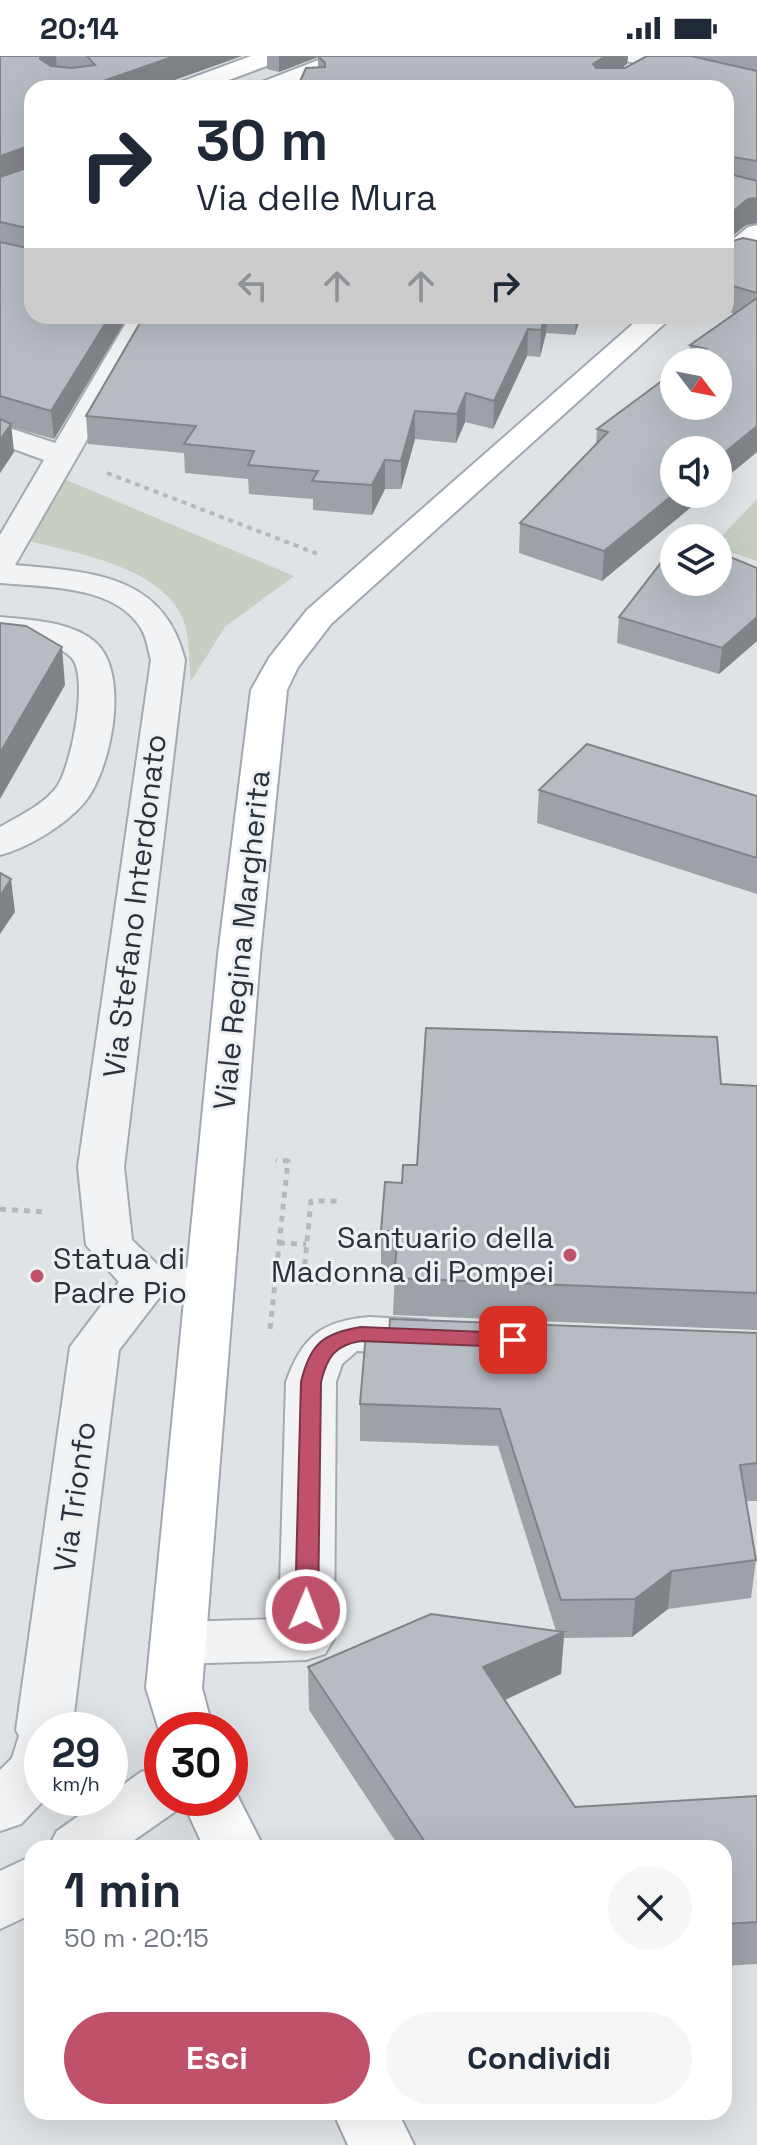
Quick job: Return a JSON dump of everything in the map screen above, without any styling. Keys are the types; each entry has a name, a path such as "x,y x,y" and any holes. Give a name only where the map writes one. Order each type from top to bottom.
{"main road":[{"path":"208,80 272,56"},
{"path":"292,80 350,56"},
{"path":"739,256 757,233"},
{"name":"Viale Regina Margherita","path":"180,1712 174,1688 239,955 269,690 281,665 299,640 368,573 650,324"},
{"path":"219,1816 230,1840"},
{"path":"369,2120 381,2145"}],"street":[{"path":"640,64 729,80"},
{"path":"734,81 757,85"},
{"path":"0,563 139,324"},
{"path":"0,434 61,456"},
{"name":"Via Stefano Interdonato","path":"0,573 73,582 125,597 150,612 166,640 168,660 101,1167 109,1245 146,1281"},
{"path":"0,627 68,638 88,652 98,678 98,702 79,783 53,811 0,843"},
{"path":"146,1281 210,1285"},
{"name":"Via Trionfo","path":"46,1712 95,1347 146,1281"},
{"path":"178,1643 306,1639 311,1382 316,1363 325,1348 341,1337 361,1334 472,1339"},
{"path":"0,1807 24,1783"},
{"path":"89,1840 144,1802"},
{"path":"0,1903 24,1886"}],"path":[{"path":"61,456 368,573"},
{"path":"334,1282 303,1282 311,1201 340,1201"},
{"path":"279,1243 306,1244"}],"green space":[{"path":"57,476 294,576 225,627 191,681 183,619 173,601 157,587 116,565 29,541"},
{"path":"757,499 757,561 732,553 732,525"}],"building":[{"path":"0,56 40,56 51,66 72,68 95,65 86,56 175,56 106,80 24,80 24,148 0,156"},
{"path":"318,56 606,56 593,64 596,68 625,68 647,56 691,56 757,71 757,161 734,157 734,80 301,80 306,68 325,67"},
{"path":"24,169 24,227 0,222 0,177"},
{"path":"734,175 757,181 757,198 748,199 734,210"},
{"path":"743,238 757,241 757,293 734,286 734,241"},
{"path":"0,242 24,247 24,324 105,324 51,411 0,396"},
{"path":"757,298 757,426 732,447 732,436 660,436 660,505 604,551 520,523 608,432 597,429 660,382 660,420 732,420 732,348 690,345 720,324 734,324 734,314"},
{"path":"139,324 543,324 541,330 528,329 494,401 466,393 457,414 415,411 401,461 385,460 372,485 312,481 318,471 248,465 254,451 184,444 196,426 86,416"},
{"path":"0,419 11,424 0,440"},
{"path":"732,558 757,568 757,617 722,648 619,617 660,564 660,596 732,596"},
{"path":"0,623 26,626 62,647 0,753"},
{"path":"587,744 757,796 757,858 539,790"},
{"path":"0,873 11,879 0,896"},
{"path":"426,1028 717,1037 721,1084 757,1086 757,1293 394,1278 398,1231 381,1231 385,1182 402,1183 403,1165 417,1165"},
{"path":"390,1319 757,1333 757,1463 740,1465 756,1560 672,1571 635,1599 561,1600 500,1409 360,1404 366,1333 389,1334"},
{"path":"431,1614 564,1632 483,1667 575,1807 757,1796 757,1922 732,1924 732,1840 424,1840 308,1667"}],"place":[{"name":"Santuario della Madonna di Pompei","path":"570,1255"},
{"name":"Statua di Padre Pio","path":"37,1276"}],"route":[{"path":"306,1610 311,1382 316,1363 325,1348 341,1337 361,1334 513,1340"}]}
